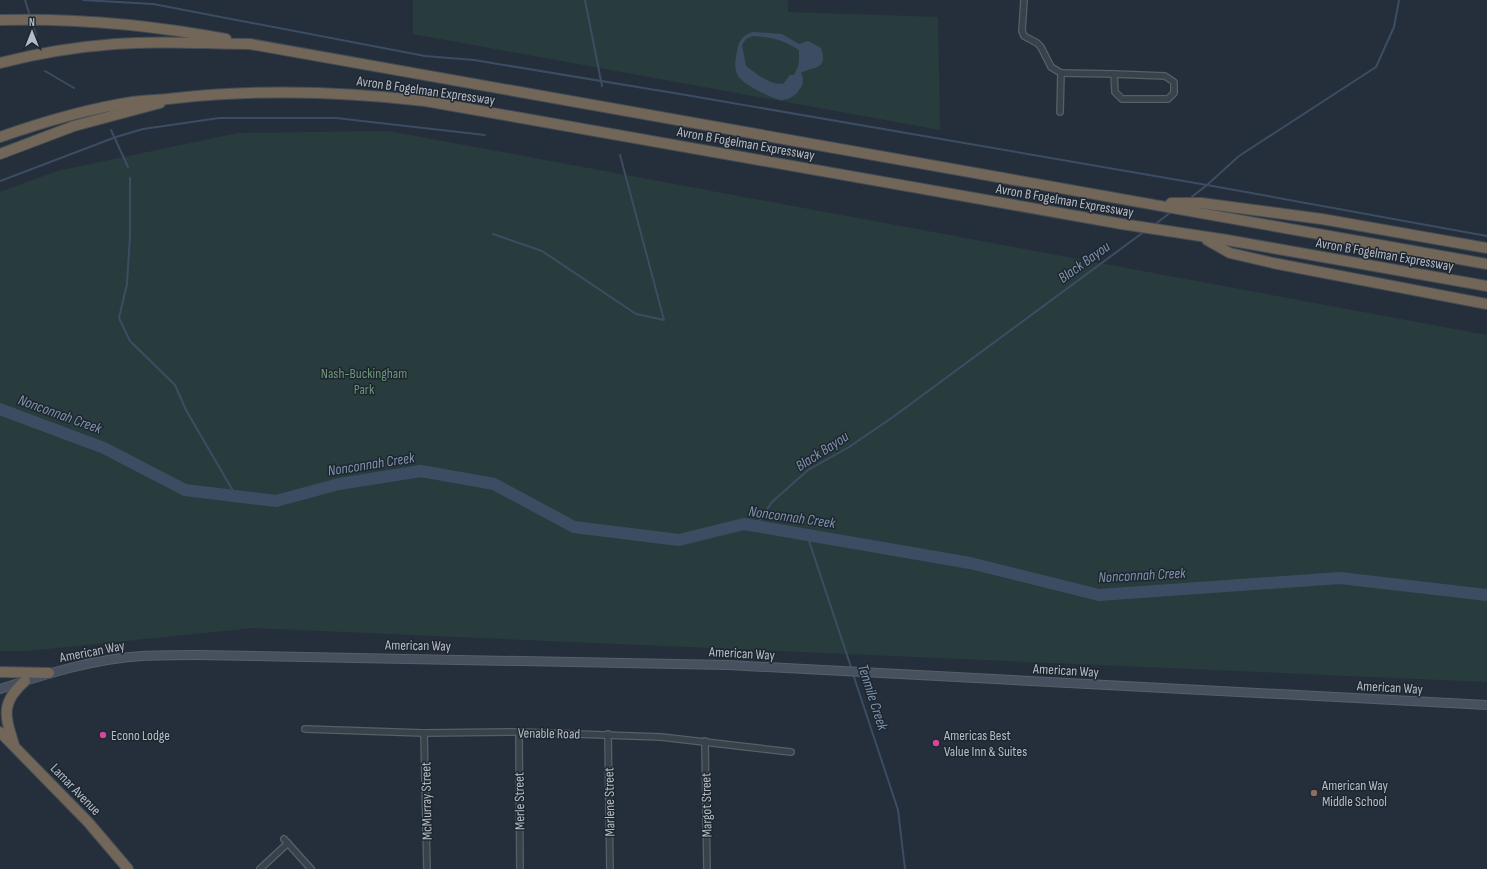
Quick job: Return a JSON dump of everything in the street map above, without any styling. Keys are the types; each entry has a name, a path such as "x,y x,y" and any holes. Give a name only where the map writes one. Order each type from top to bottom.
{"highway":[{"path":"0,20 64,20 118,23 185,31 250,44"},
{"name":"Avron B Fogelman Expressway","path":"0,63 45,52 115,44 250,44 1487,264"},
{"name":"Avron B Fogelman Expressway","path":"0,137 35,125 110,106 175,98 246,92 315,91 425,101 1122,224 1487,286"},
{"path":"0,154 74,126 117,114 141,110 175,98"},
{"path":"1149,203 1201,203 1338,221 1487,248"},
{"path":"1202,237 1230,253 1273,263 1487,304"},
{"path":"0,672 49,673"},
{"path":"8,742 7,706 11,694 24,681"},
{"name":"Lamar Avenue","path":"0,732 8,742 88,822 128,869"}],"main road":[{"name":"American Way","path":"0,690 49,673 121,658 197,654 642,662 865,672 1487,705"}],"street":[{"path":"1024,0 1022,23 1024,36 1037,42 1050,67 1061,73 1114,74 1165,76 1174,82 1174,93 1168,99 1122,99 1115,92 1114,74"},
{"path":"1060,112 1061,73"},
{"name":"Venable Road","path":"305,729 424,733 519,732 608,734 705,741 791,752"},
{"name":"Merle Street","path":"519,732 520,869"},
{"name":"McMurray Street","path":"424,733 427,869"},
{"name":"Marlene Street","path":"608,734 610,869"},
{"name":"Margot Street","path":"705,741 707,869"},
{"path":"284,838 311,869"},
{"path":"260,869 288,844"}],"green space":[{"path":"413,0 788,0 788,12 938,17 940,130 413,34"},
{"name":"Nash-Buckingham Park","path":"389,131 1487,335 1487,682 253,628 28,651 0,651 0,192 57,171 238,133"}],"water":[{"path":"749,33 782,34 799,44 808,41 821,48 823,61 818,66 801,73 803,84 794,96 781,100 771,97 758,91 741,80 738,76 735,61 739,45 742,39","holes":["753,36 783,41 799,50 799,63 796,71 794,75 790,75 783,84 768,81 746,66 742,45 746,39"]}],"waterway":[{"path":"25,0 29,13"},
{"path":"83,0 153,4 425,56 474,60 686,95 1207,185 1487,236"},
{"path":"585,0 602,86"},
{"name":"Black Bayou","path":"1189,199 1239,156 1376,67 1394,27 1399,0"},
{"path":"33,26 36,35"},
{"path":"45,71 74,88"},
{"path":"0,181 116,137 143,129 219,118 336,118 485,135"},
{"path":"111,130 128,167"},
{"path":"493,234 542,251 636,314 664,320 620,155"},
{"path":"130,178 130,235 127,284 119,318 130,341 175,385 186,410 236,496"},
{"name":"Black Bayou","path":"1154,225 1171,212"},
{"name":"Black Bayou","path":"756,526 772,502 808,470 849,447 893,417 1145,231"},
{"name":"Nonconnah Creek","path":"0,409 104,448 185,490 276,501 339,484 421,471 494,484 574,527 679,540 744,524 970,563 1099,595 1340,578 1487,595"},
{"name":"Tenmile Creek","path":"807,535 852,670"},
{"name":"Tenmile Creek","path":"853,674 898,810 905,869"}],"place":[{"name":"Econo Lodge","path":"103,735"},
{"name":"Americas Best Value Inn & Suites","path":"936,743"},
{"name":"American Way Middle School","path":"1314,793"}]}
